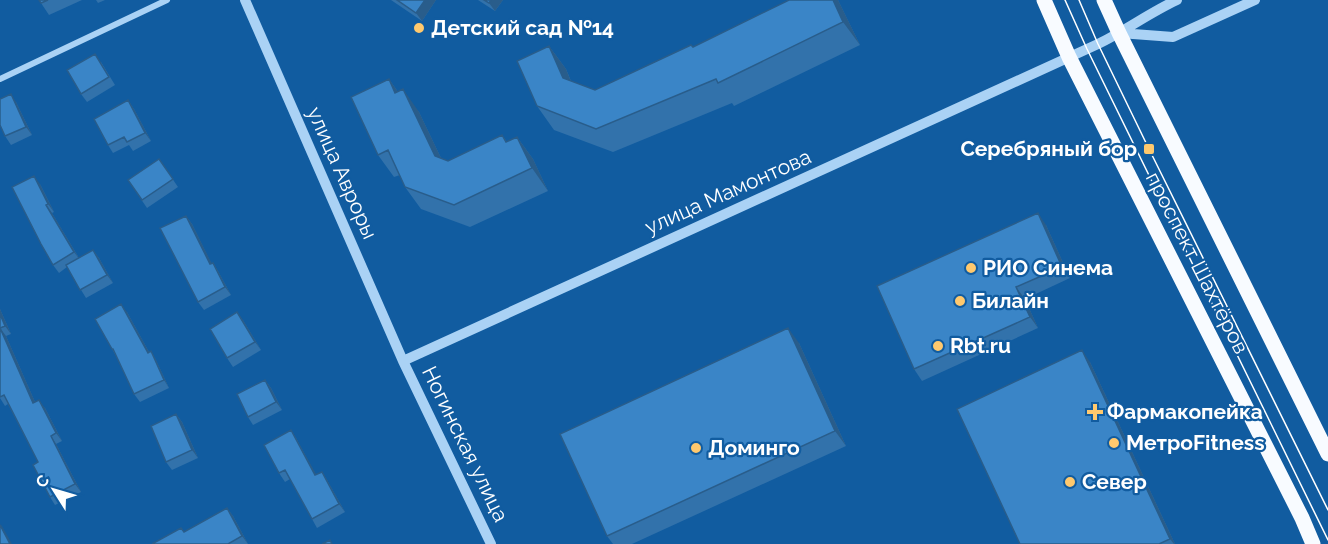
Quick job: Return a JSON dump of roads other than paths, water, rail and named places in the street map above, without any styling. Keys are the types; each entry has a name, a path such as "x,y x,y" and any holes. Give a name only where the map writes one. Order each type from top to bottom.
{"main road":[{"name":"проспект Шахтёров","path":"1044,0 1069,57 1302,518 1313,544"},
{"name":"проспект Шахтёров","path":"1104,0 1328,454"}],"street":[{"path":"0,79 167,0"},
{"name":"улица Авроры","path":"245,0 403,361"},
{"name":"улица Мамонтова","path":"403,361 1069,57 1119,33 1177,0"},
{"path":"1119,33 1173,37 1255,0"},
{"name":"Ногинская улица","path":"403,361 491,544"}],"tram line":[{"path":"1065,0 1328,540"},
{"path":"1079,0 1149,149 1328,510"}],"place":[{"name":"Детский сад №14","path":"419,28"},
{"name":"Серебряный бор","path":"1149,149"},
{"name":"РИО Синема","path":"971,268"},
{"name":"Билайн","path":"960,301"},
{"name":"Rbt.ru","path":"938,346"},
{"name":"Фармакопейка","path":"1095,412"},
{"name":"МетроFitness","path":"1114,443"},
{"name":"Доминго","path":"696,448"},
{"name":"Север","path":"1070,482"}]}
